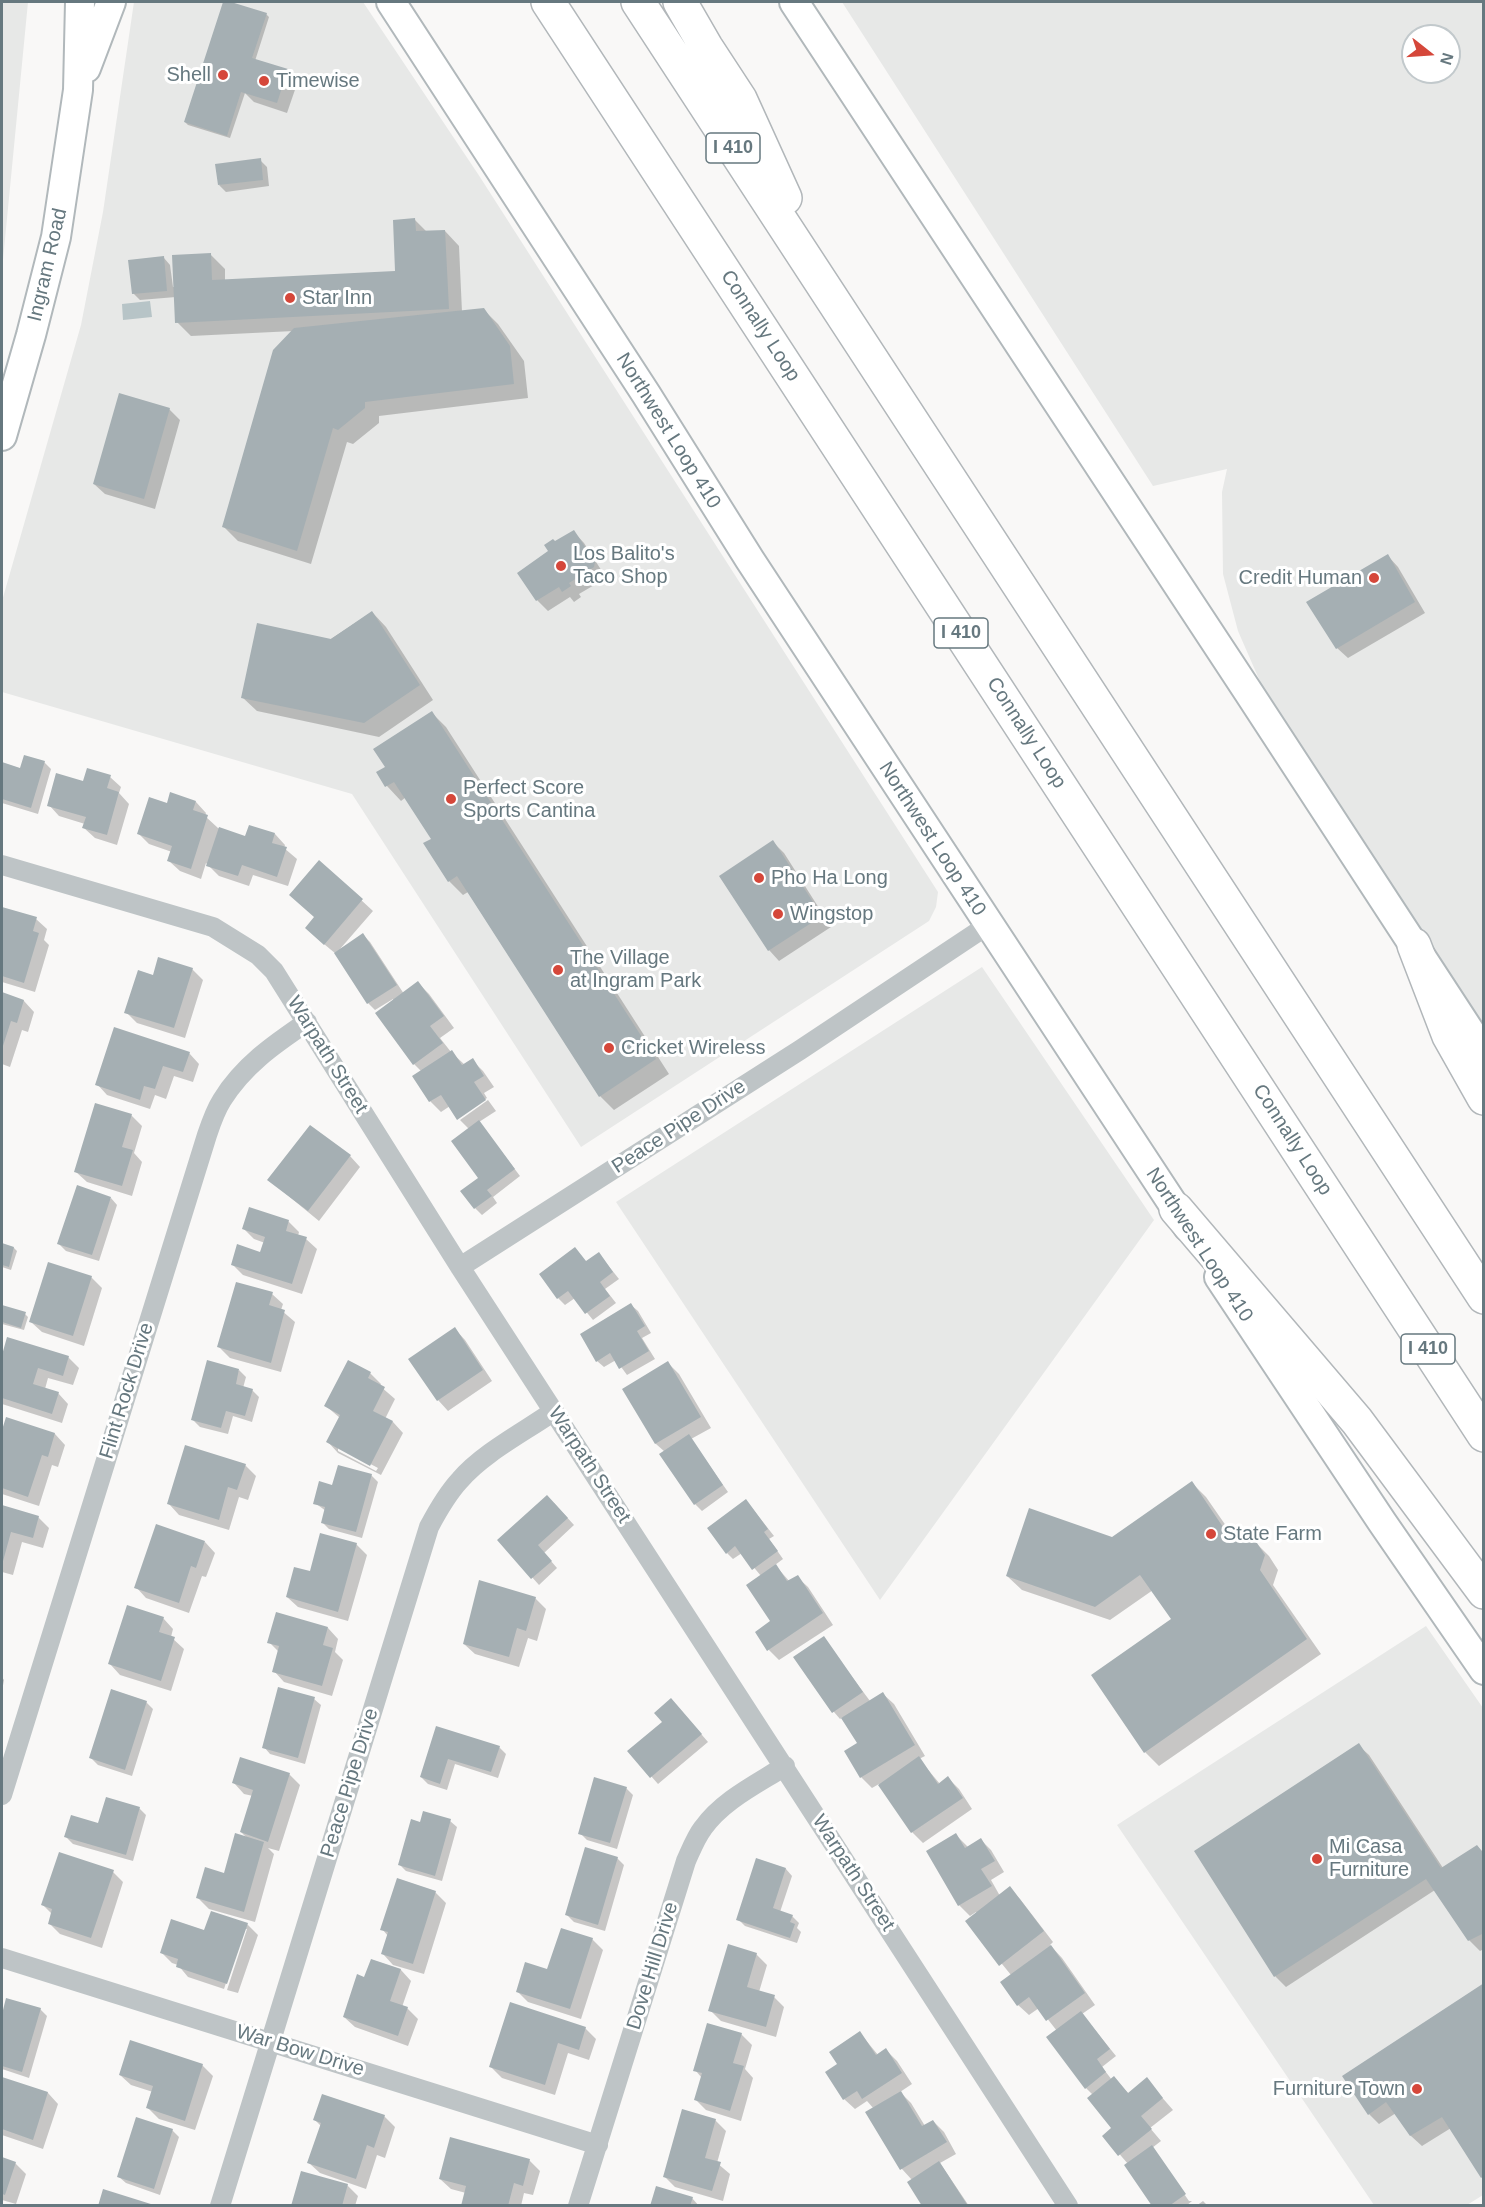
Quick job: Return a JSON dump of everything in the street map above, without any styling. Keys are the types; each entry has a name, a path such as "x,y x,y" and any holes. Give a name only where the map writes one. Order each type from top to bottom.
{"highway":[{"name":"Connally Loop","path":"548,2 1484,1435"},
{"name":"I 410","path":"638,2 1484,1297"},
{"path":"681,2 706,47 740,99 828,294"},
{"path":"1414,945 1449,1036 1484,1098"},
{"path":"1176,1209 1357,1421 1484,1592"}],"main road":[{"name":"Ingram Road","path":"2,436 54,246 78,90 80,2"},
{"name":"Ingram Road","path":"78,90 111,2"},
{"name":"Northwest Loop 410","path":"392,2 750,560 988,925 1292,1389 1484,1670"},
{"path":"794,2 1484,1053"}],"street":[{"name":"Warpath Street","path":"2,865 213,927 228,934 258,955 274,971 460,1267 1068,2205"},
{"name":"Peace Pipe Drive","path":"460,1267 800,1050 988,925"},
{"name":"Flint Rock Drive","path":"2,1794 207,1135 220,1102 241,1073 267,1049 307,1022"},
{"name":"Peace Pipe Drive","path":"220,2205 429,1527 442,1503 460,1479 480,1461 554,1411"},
{"name":"Dove Hill Drive","path":"578,2205 686,1861 702,1829 713,1815 784,1766"},
{"name":"War Bow Drive","path":"2,1958 598,2145"}],"shaded area":[{"path":"2,2 28,2 2,270"},
{"path":"134,2 363,2 478,174 938,892 936,907 929,921 581,1147 352,794 2,692 2,601 81,325 103,212"},
{"path":"842,2 1483,2 1483,1033 1262,686 1238,631 1223,574 1222,492 1227,469 1153,486"},
{"path":"150,301 152,317 123,320 122,304"},
{"path":"982,967 1154,1220 880,1600 616,1202"},
{"path":"1426,1626 1483,1708 1483,2195 1467,2205 1374,2205 1117,1825"}],"building":[{"name":"Shell","path":"223,2 231,2 267,13 252,58 288,69 277,103 241,92 227,136 184,122"},
{"path":"261,158 263,180 218,185 215,164"},
{"path":"415,218 416,231 445,230 449,309 175,323 172,255 211,253 212,280 395,271 393,220"},
{"path":"164,256 167,291 132,294 128,260"},
{"path":"484,308 510,346 514,384 365,402 365,408 338,430 333,428 297,551 222,527 273,350 294,328"},
{"path":"119,393 170,408 144,499 93,484"},
{"name":"Los Balito's Taco Shop","path":"574,530 595,562 594,567 569,583 571,586 562,592 559,587 536,601 517,573 548,551 544,545"},
{"name":"Credit Human","path":"1388,554 1415,602 1336,649 1306,602"},
{"path":"372,611 420,685 364,723 241,698 257,623 331,639"},
{"name":"The Village at Ingram Park","path":"432,711 656,1059 599,1097 457,876 448,882 423,843 431,839 394,782 385,787 376,772 385,767 373,749"},
{"path":"24,755 45,761 31,808 2,799 2,762 20,768"},
{"path":"87,768 111,775 107,788 119,792 107,835 82,828 86,817 47,806 56,773 83,781"},
{"path":"170,792 196,801 193,810 208,815 191,869 167,861 172,846 137,834 149,797 167,803"},
{"path":"249,825 275,833 272,843 287,847 277,877 242,865 238,876 206,866 219,827 245,836"},
{"path":"773,840 822,916 768,951 719,876"},
{"path":"319,860 363,899 324,945 305,928 314,917 289,895"},
{"path":"2,907 37,917 33,931 39,933 24,983 2,976"},
{"path":"363,933 397,985 367,1004 334,953"},
{"path":"158,957 193,968 174,1028 124,1013 138,970 153,975"},
{"path":"418,981 444,1016 430,1026 443,1043 413,1065 375,1013"},
{"path":"2,992 24,1000 17,1023 11,1021 2,1049"},
{"path":"114,1027 190,1052 183,1072 163,1066 155,1089 144,1086 140,1100 95,1085"},
{"path":"452,1050 462,1065 473,1058 484,1076 474,1082 486,1100 457,1120 441,1095 429,1102 412,1076"},
{"path":"95,1103 132,1114 122,1147 133,1150 122,1186 74,1172"},
{"path":"479,1120 515,1169 487,1190 492,1196 474,1209 460,1191 478,1178 451,1141"},
{"path":"310,1125 351,1155 308,1211 267,1180"},
{"path":"77,1185 111,1197 92,1255 57,1244"},
{"path":"249,1207 289,1220 286,1231 307,1237 292,1284 231,1265 237,1244 260,1252 265,1237 242,1229"},
{"path":"2,1243 14,1247 9,1267 2,1265"},
{"path":"575,1247 586,1261 599,1252 613,1272 600,1282 610,1296 585,1314 568,1291 557,1299 539,1274"},
{"path":"48,1262 92,1276 73,1336 29,1322"},
{"path":"236,1282 273,1292 269,1305 285,1310 271,1363 217,1347"},
{"path":"631,1303 645,1326 637,1331 649,1351 619,1369 610,1353 596,1362 580,1334"},
{"path":"2,1305 26,1312 21,1328 2,1322"},
{"path":"455,1327 483,1370 437,1401 408,1359"},
{"path":"7,1337 69,1356 63,1376 38,1368 33,1384 59,1392 52,1414 2,1398 2,1355"},
{"path":"207,1360 239,1369 236,1384 253,1389 245,1416 226,1411 221,1428 191,1420"},
{"path":"348,1360 371,1372 368,1378 385,1387 373,1411 393,1421 370,1466 326,1442 340,1415 324,1406"},
{"path":"668,1361 701,1417 655,1444 622,1389"},
{"path":"6,1417 55,1433 48,1457 42,1455 28,1497 2,1488 2,1430"},
{"path":"689,1434 723,1485 694,1505 659,1454"},
{"path":"185,1445 246,1464 237,1490 228,1487 219,1520 167,1504"},
{"path":"338,1465 372,1474 356,1532 321,1523 325,1507 313,1504 319,1481 332,1485"},
{"path":"1192,1481 1225,1530 1255,1540 1265,1555 1260,1570 1307,1639 1144,1753 1091,1675 1171,1619 1140,1575 1095,1607 1006,1576 1029,1508 1112,1537"},
{"path":"547,1495 568,1518 538,1545 552,1561 531,1579 497,1540"},
{"path":"746,1499 768,1529 764,1532 778,1551 752,1570 735,1546 726,1554 707,1528"},
{"path":"2,1505 39,1516 33,1538 11,1532 2,1565"},
{"path":"156,1524 205,1541 196,1568 191,1566 179,1603 134,1588"},
{"path":"320,1533 357,1543 338,1612 286,1597 294,1567 310,1571"},
{"path":"776,1564 787,1581 798,1575 823,1613 767,1651 755,1632 770,1621 746,1585"},
{"path":"479,1580 536,1597 526,1631 517,1628 509,1657 463,1644"},
{"path":"127,1605 164,1617 159,1632 175,1637 161,1681 108,1664"},
{"path":"276,1612 328,1627 323,1645 333,1648 322,1686 272,1672 279,1646 267,1643"},
{"path":"824,1636 863,1692 832,1713 793,1657"},
{"path":"278,1687 315,1697 298,1758 262,1748"},
{"path":"111,1689 147,1701 125,1770 89,1758"},
{"path":"883,1692 915,1745 860,1778 844,1751 857,1743 841,1718"},
{"path":"671,1698 702,1734 650,1778 627,1751 662,1722 654,1713"},
{"path":"436,1726 500,1746 491,1772 448,1759 440,1784 420,1777"},
{"name":"Mi Casa Furniture","path":"1359,1743 1441,1868 1477,1845 1484,1854 1484,1933 1468,1941 1426,1879 1274,1977 1194,1851"},
{"path":"919,1756 938,1784 948,1776 963,1798 911,1833 878,1785"},
{"path":"240,1757 290,1773 268,1842 240,1832 253,1790 232,1783"},
{"path":"594,1777 627,1787 610,1843 578,1834"},
{"path":"106,1797 140,1807 126,1855 64,1837 71,1815 98,1823"},
{"path":"423,1811 451,1819 435,1876 398,1865 411,1819 420,1822"},
{"path":"235,1833 264,1842 244,1912 196,1898 205,1867 224,1873"},
{"path":"956,1833 965,1848 981,1838 995,1861 981,1869 992,1886 958,1906 926,1851"},
{"path":"585,1847 618,1857 598,1925 565,1915"},
{"path":"59,1852 114,1870 91,1938 48,1924 52,1909 41,1905"},
{"path":"756,1858 786,1868 773,1908 793,1915 790,1922 795,1924 790,1938 736,1920"},
{"path":"397,1878 436,1891 413,1964 381,1954 388,1932 380,1930"},
{"path":"1010,1886 1044,1931 999,1966 965,1921"},
{"path":"211,1911 248,1923 227,1984 176,1967 178,1959 160,1953 171,1919 204,1930"},
{"path":"561,1928 593,1938 570,2009 516,1992 525,1962 547,1969"},
{"path":"728,1944 757,1953 747,1987 775,1995 766,2027 708,2011"},
{"path":"1051,1945 1085,1993 1046,2021 1029,1997 1017,2006 1000,1982"},
{"path":"371,1959 401,1969 390,2001 408,2007 398,2036 343,2017 357,1974 364,1977"},
{"name":"Furniture Town","path":"1484,1983 1484,2176 1481,2178 1442,2117 1410,2136 1386,2102 1368,2115 1342,2076"},
{"path":"6,1998 41,2008 22,2072 2,2066 2,2014"},
{"path":"510,2002 586,2027 579,2050 558,2043 545,2085 489,2067"},
{"path":"1081,2011 1110,2049 1097,2059 1106,2072 1085,2089 1046,2037"},
{"path":"707,2023 742,2033 733,2063 744,2066 730,2111 694,2100 702,2073 693,2071"},
{"path":"860,2031 876,2055 886,2048 902,2073 862,2099 857,2091 843,2100 825,2072 837,2064 829,2052"},
{"path":"130,2040 203,2064 185,2121 146,2108 153,2086 119,2075"},
{"path":"1114,2076 1128,2093 1147,2077 1163,2098 1141,2116 1152,2129 1118,2156 1102,2136 1111,2128 1087,2098"},
{"path":"2,2077 48,2092 33,2140 2,2129"},
{"path":"901,2091 922,2126 933,2120 947,2142 900,2170 865,2112"},
{"path":"322,2094 385,2115 374,2148 367,2145 356,2179 307,2163 321,2123 313,2120"},
{"path":"682,2109 716,2119 705,2158 721,2162 712,2191 663,2177"},
{"path":"136,2117 173,2129 154,2189 117,2177"},
{"path":"450,2137 530,2159 523,2186 514,2183 508,2206 461,2206 466,2186 439,2179"},
{"path":"1152,2145 1186,2194 1169,2206 1152,2206 1124,2165"},
{"path":"2,2157 16,2162 5,2195 2,2194"},
{"path":"939,2161 968,2206 922,2206 907,2182"},
{"path":"301,2171 348,2184 342,2206 291,2206"},
{"path":"656,2186 693,2197 690,2206 650,2206"},
{"path":"103,2189 154,2205 154,2206 98,2206"}],"place":[{"name":"Shell","path":"223,75"},
{"name":"Timewise","path":"264,81"},
{"name":"Star Inn","path":"290,298"},
{"name":"Los Balito's Taco Shop","path":"561,566"},
{"name":"Credit Human","path":"1374,578"},
{"name":"Perfect Score Sports Cantina","path":"451,799"},
{"name":"Pho Ha Long","path":"759,878"},
{"name":"Wingstop","path":"778,914"},
{"name":"The Village at Ingram Park","path":"558,970"},
{"name":"Cricket Wireless","path":"609,1048"},
{"name":"State Farm","path":"1211,1534"},
{"name":"Mi Casa Furniture","path":"1317,1859"},
{"name":"Furniture Town","path":"1417,2089"}]}
